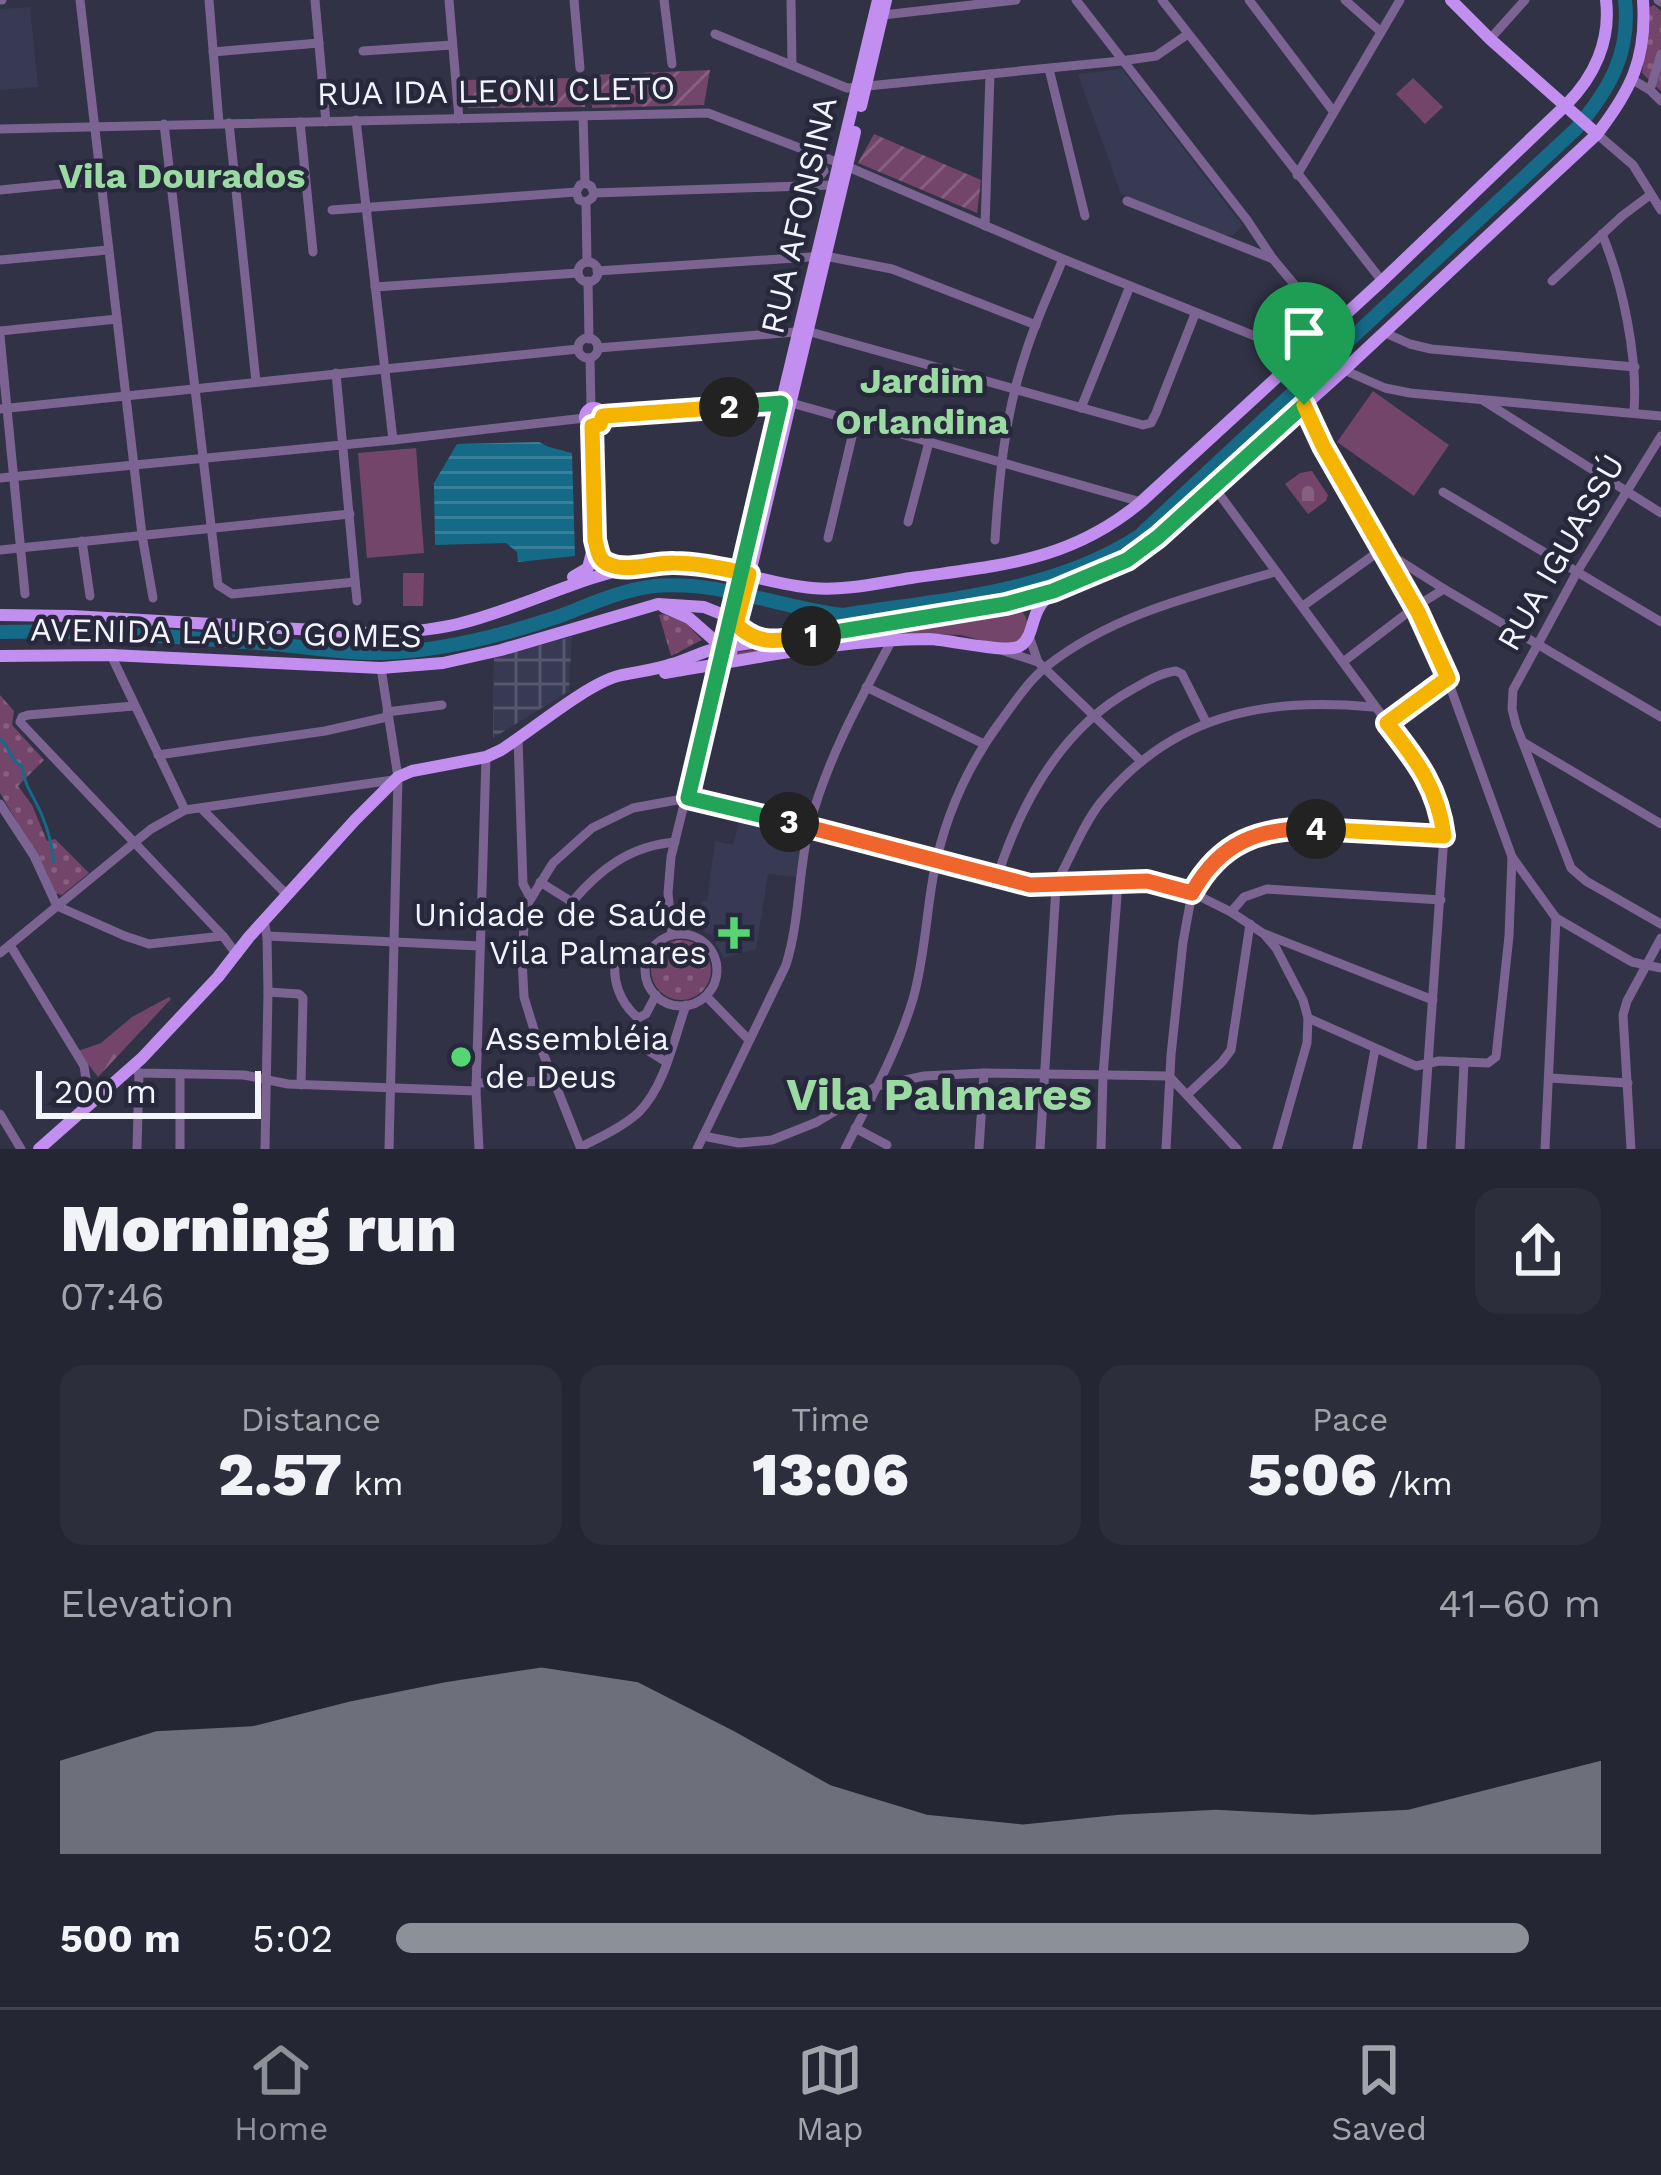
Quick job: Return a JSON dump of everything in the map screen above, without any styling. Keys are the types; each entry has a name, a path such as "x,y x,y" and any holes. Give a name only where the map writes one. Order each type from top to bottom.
{"main road":[{"name":"RUA AFONSINA","path":"861,87 883,15 882,0"},
{"name":"RUA AFONSINA","path":"724,662 882,0"},
{"path":"1451,0 1594,131"},
{"name":"AVENIDA LAURO GOMES","path":"0,611 403,632 469,621 631,567 680,563 816,589 849,588 1054,553 1107,528 1141,502 1569,108 1598,59 1606,31 1606,0"},
{"path":"628,675 726,646 1006,604 1053,591 1127,560 1344,370 1622,101 1633,80 1642,41 1643,0"},
{"name":"RUA AFONSINA","path":"820,257 833,185 842,165"},
{"path":"631,567 602,561 595,540 593,417 785,402"},
{"name":"AVENIDA LAURO GOMES","path":"0,611 92,609 368,625 418,623 469,613 575,577 588,568 595,540"},
{"path":"25,1149 137,1053 231,947 266,928 287,895 396,778 486,757 618,676 669,673 892,640 963,641 1004,651 1018,647 1029,636 1040,606 1053,591"},
{"path":"658,604 688,618 726,646"},
{"name":"AVENIDA LAURO GOMES","path":"0,656 381,668 443,663 501,650 658,604 735,613 750,637 767,642"},
{"path":"1006,604 1022,607 1033,620"},
{"path":"39,1149 135,1070 231,947"}],"street":[{"path":"80,0 153,598"},
{"path":"209,0 256,382"},
{"path":"315,0 326,122"},
{"path":"448,0 459,119"},
{"path":"574,0 580,68"},
{"path":"664,0 672,64"},
{"path":"791,0 792,64"},
{"path":"883,15 1016,0"},
{"path":"1076,0 1319,314"},
{"path":"1162,0 1382,281"},
{"path":"1249,0 1334,111"},
{"path":"1345,0 1381,32"},
{"path":"1298,175 1400,0"},
{"path":"1490,39 1525,0"},
{"path":"715,34 848,88 1156,56 1188,34"},
{"path":"213,52 319,43"},
{"path":"363,51 452,45"},
{"path":"1650,90 1661,54"},
{"path":"1048,69 1085,216"},
{"path":"985,226 990,74"},
{"path":"1633,80 1661,101"},
{"name":"RUA IDA LEONI CLETO","path":"0,129 708,112 1286,348"},
{"path":"584,116 585,183"},
{"path":"356,120 393,440"},
{"path":"300,122 314,252"},
{"path":"164,124 218,585 232,594 356,582"},
{"path":"1594,131 1633,165 1661,209"},
{"path":"812,186 824,171 818,155"},
{"path":"0,190 101,180"},
{"path":"576,192 585,183"},
{"path":"585,183 591,186 587,262"},
{"path":"576,192 579,200 833,185"},
{"path":"332,210 576,192"},
{"path":"1552,281 1650,194"},
{"path":"1127,200 1273,260"},
{"path":"1228,242 1247,220"},
{"path":"1603,234 1635,367 1639,412 1660,437"},
{"path":"0,260 108,250"},
{"path":"597,271 820,257 892,269 1036,325"},
{"path":"995,540 1015,390 1064,259"},
{"path":"587,262 597,271 588,281 578,273 587,262"},
{"path":"376,287 578,273"},
{"path":"578,350 584,357 595,355 588,281"},
{"path":"1081,408 1130,286"},
{"path":"578,350 581,341 802,331 1136,424 1150,423 1196,314"},
{"path":"25,594 6,477 0,333 117,319"},
{"path":"1383,332 1431,349 1635,367"},
{"path":"3,409 578,350"},
{"path":"6,477 593,417 590,358"},
{"path":"1344,370 1395,391 1661,416"},
{"path":"336,374 357,601"},
{"path":"1479,398 1661,512"},
{"path":"785,402 1141,502"},
{"path":"1304,405 1415,607 1448,678 1512,857 1556,918 1632,962 1661,968"},
{"path":"828,538 856,420"},
{"name":"RUA IGUASSÚ","path":"1660,437 1536,644 1511,699 1571,868 1661,924"},
{"path":"908,522 929,442"},
{"path":"1214,487 1433,787 1439,802 1444,836 1441,900 1422,1149"},
{"path":"1443,492 1661,622"},
{"path":"0,550 350,514"},
{"path":"82,542 90,596"},
{"path":"1382,549 1661,716"},
{"path":"1303,606 1382,549"},
{"path":"845,1149 907,1018 918,980 937,862 962,784 984,744 1041,664 1137,614 1275,572"},
{"path":"1343,662 1444,589"},
{"path":"1029,636 1041,664"},
{"path":"697,1149 790,950 809,826 839,740 892,640"},
{"path":"1004,651 1041,664 1141,761"},
{"path":"111,656 184,810"},
{"name":"RUA AFONSINA","path":"672,935 668,893 675,842 724,662"},
{"path":"381,668 396,778 389,1149"},
{"path":"997,878 1035,789 1095,714 1148,680 1176,671 1182,674 1206,722"},
{"path":"1387,723 1448,678"},
{"path":"866,687 984,744"},
{"path":"158,755 325,730 442,705"},
{"path":"134,706 36,713 20,720 231,947"},
{"path":"1040,1149 1056,886 1096,810 1141,761 1206,722 1262,708 1374,707"},
{"path":"518,739 523,884 530,897"},
{"path":"1523,742 1661,824"},
{"path":"479,1149 476,1087 486,757"},
{"path":"0,953 152,830 184,810 396,778"},
{"path":"686,1005 653,1092 637,1114 581,1148 524,997 525,908 564,851 604,820 632,808 688,798 1030,885 1155,882 1192,893 1264,934 1433,1000"},
{"path":"0,804 34,856 57,906 149,944 231,947"},
{"path":"202,808 287,895"},
{"path":"1166,1149 1178,975 1192,893 1222,853 1276,830 1444,836"},
{"path":"540,882 572,902 595,875 616,861 655,844 675,842"},
{"path":"1308,1018 1416,1066 1488,1063 1496,1058 1512,857"},
{"path":"1101,1149 1118,883"},
{"path":"1231,912 1244,897 1267,889 1441,900"},
{"path":"1545,1149 1556,918"},
{"path":"1188,1094 1231,1050 1250,924"},
{"path":"280,1149 265,1149 266,928 394,943 480,946"},
{"path":"1264,934 1296,983 1308,1018 1307,1043 1277,1149"},
{"path":"672,935 697,937 717,964 715,981 706,996 686,1005 670,1004 656,995 646,975 646,960 653,947 672,935"},
{"path":"1631,1149 1623,1016 1661,938"},
{"path":"10,945 84,1066 86,1078"},
{"path":"646,960 617,955 616,984 638,1018 646,1014 656,995"},
{"path":"268,992 303,998 301,1085"},
{"path":"706,996 749,1040"},
{"path":"624,1046 633,1041 666,1062"},
{"path":"1357,1149 1375,1049"},
{"path":"1460,1149 1464,1063"},
{"path":"137,1149 135,1070 391,1089 554,1081"},
{"path":"979,1149 984,1073"},
{"path":"180,1074 180,1149"},
{"path":"703,1136 739,1143 772,1140 817,1122 877,1086 924,1076 1169,1076 1237,1149"},
{"path":"1550,1078 1628,1082"},
{"path":"0,1114 25,1149"},
{"path":"856,1128 887,1145"}],"shaded area":[{"path":"30,7 38,87 0,90 0,9"},
{"path":"1122,69 1242,225 1233,235 1222,235 1121,194 1078,74"},
{"path":"539,442 572,453 575,556 518,562 517,552 506,543 435,545 434,483 457,444"},
{"path":"572,637 569,691 493,738 494,657"},
{"path":"740,818 797,833 801,839 797,877 768,874 756,949 724,958 712,936 695,926 702,901 707,901 715,841 733,845"}],"green space":[{"path":"1654,5 1661,11 1661,91 1642,73"},
{"path":"710,70 704,105 592,108 590,75"},
{"path":"582,78 585,107 468,108 464,80"},
{"path":"1413,78 1443,107 1425,124 1396,94"},
{"path":"874,134 981,180 977,213 858,163"},
{"path":"1373,391 1449,445 1414,496 1337,442"},
{"path":"416,448 424,553 367,558 358,453"},
{"path":"1312,471 1328,495 1308,514 1285,484"},
{"path":"403,573 424,573 423,606 403,606"},
{"path":"1021,611 1027,622 1021,642 1003,646 961,635 928,634 731,653"},
{"path":"659,615 685,622 702,640 671,656"},
{"path":"0,695 14,711 12,725 44,760 18,786 47,841 55,839 89,873 62,895 55,893 0,793"},
{"path":"681,940 702,949 711,970 702,991 681,1000 660,991 651,970 660,949"},
{"path":"169,997 98,1077 78,1051 101,1043 132,1017"}],"waterway":[{"path":"0,632 136,635 382,653 494,636 655,586 703,587 843,615 995,591 1069,571 1138,537 1576,129 1615,70 1625,37 1625,0"},
{"path":"0,739 22,766 46,825 54,862"}],"place":[{"name":"Unidade de Saúde Vila Palmares","path":"734,933"},
{"name":"Assembléia de Deus","path":"461,1057"}],"district":[{"name":"Vila Dourados","path":"182,175"},
{"name":"Jardim Orlandina","path":"922,400"},
{"name":"Vila Palmares","path":"939,1094"}],"route":[{"path":"1304,405 1158,537 1127,560 1085,579 1006,604 767,642 750,637 736,624 749,574 740,572 731,570 680,563 610,565 601,559 595,540 592,426 600,424 603,416 781,403 740,572 722,647 688,798 1042,886 1147,881 1192,893 1215,859 1234,845 1290,828 1444,836 1433,787 1387,723 1448,678 1418,612 1304,405"}]}
